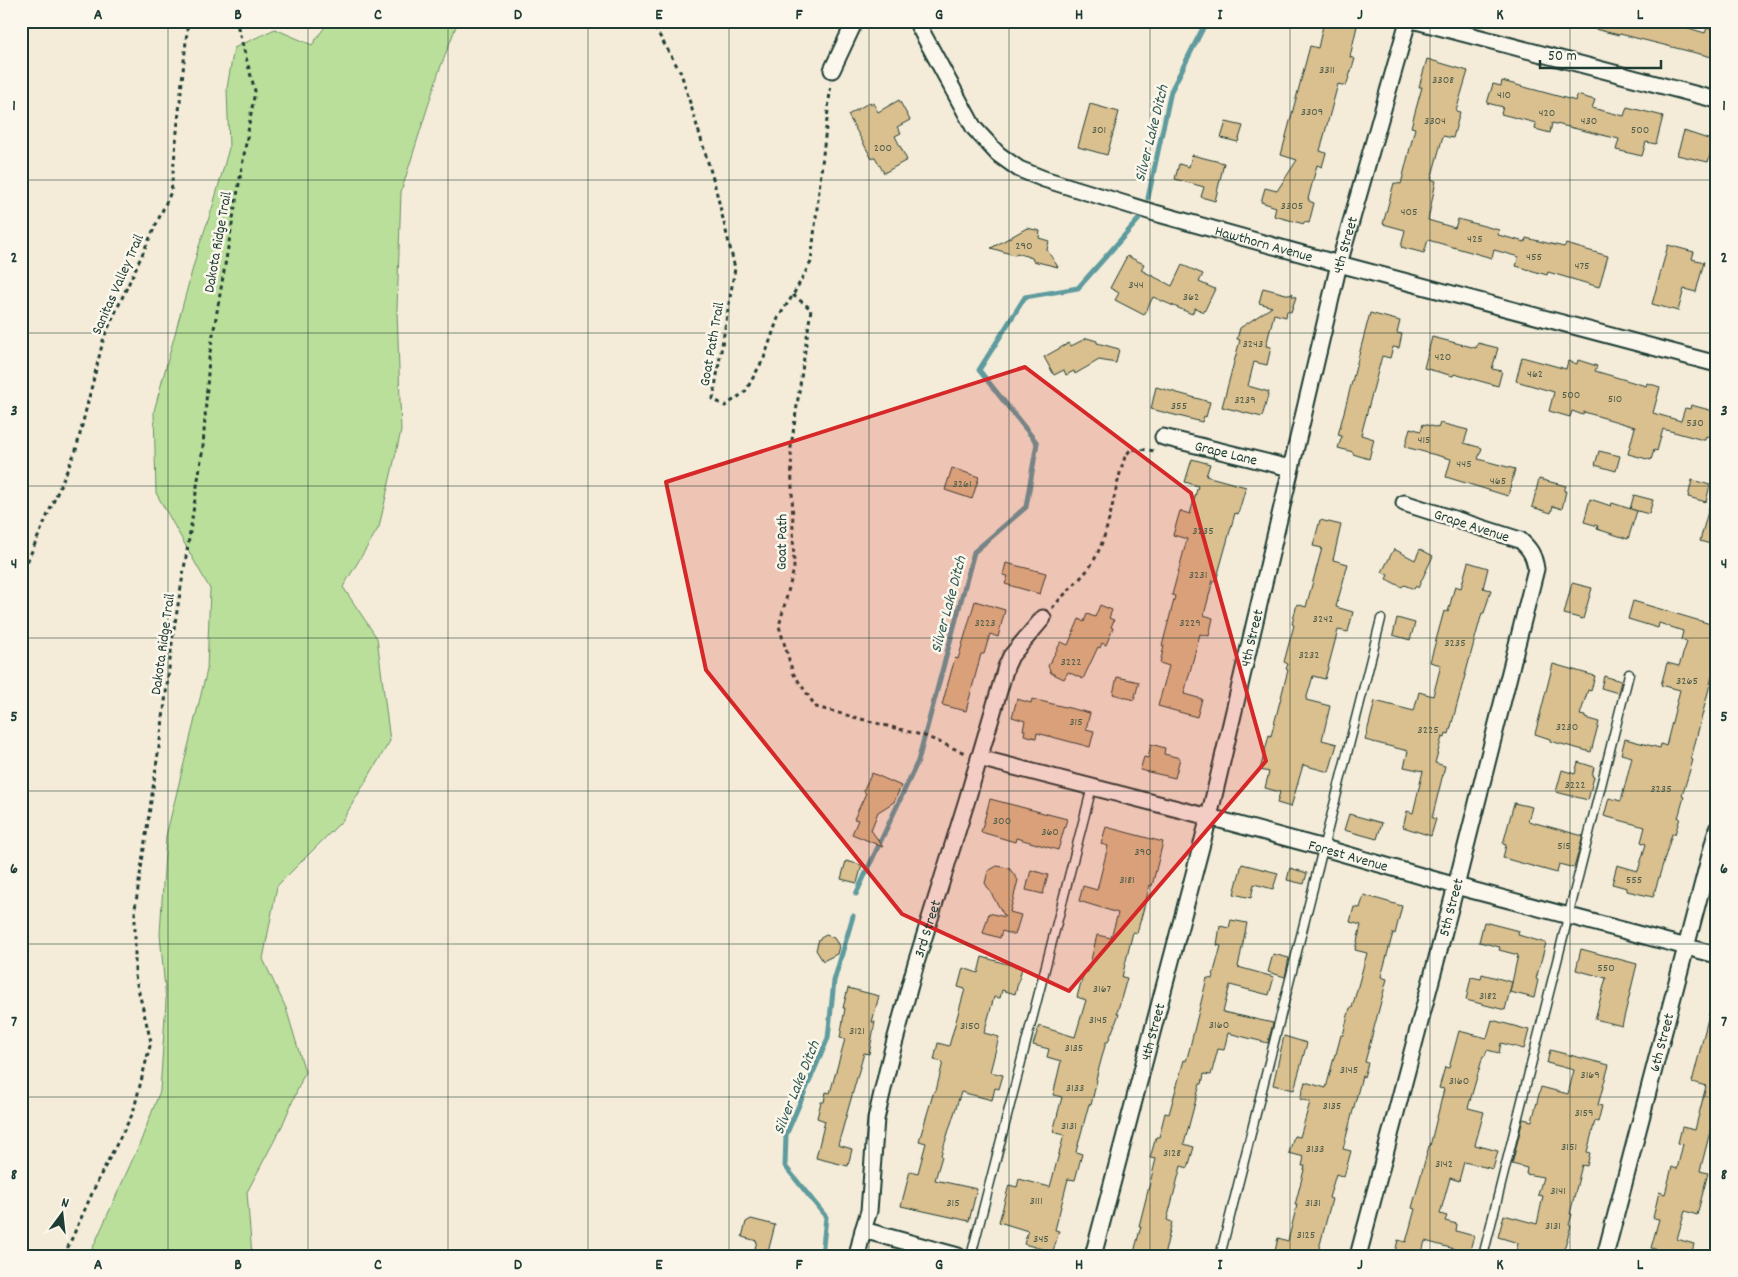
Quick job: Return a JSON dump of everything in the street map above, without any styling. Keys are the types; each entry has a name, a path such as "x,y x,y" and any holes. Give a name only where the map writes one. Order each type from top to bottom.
{"street":[{"path":"832,70 854,21"},
{"name":"Hawthorn Avenue","path":"916,21 974,128 994,150 1019,169 1044,179 1103,197 1339,264 1717,364"},
{"name":"4th Street","path":"1093,1256 1209,817 1339,264 1408,21"},
{"path":"1416,21 1717,100"},
{"name":"Grape Lane","path":"1167,438 1290,468"},
{"name":"Grape Avenue","path":"1404,503 1520,540 1530,548 1534,556"},
{"name":"5th Street","path":"1358,1256 1456,886 1536,569 1534,556"},
{"name":"3rd Street","path":"857,1256 869,1211 876,1120 916,963 1006,667 1011,656 1043,618"},
{"name":"Forest Avenue","path":"979,758 1209,817 1717,956"},
{"name":"6th Street","path":"1605,1256 1717,829"},
{"path":"863,1230 958,1256"}],"lane":[{"path":"1220,1256 1381,619"},
{"path":"1482,1256 1629,674"},
{"path":"971,1256 1092,787"}],"path":[{"name":"Sanitas Valley Trail","path":"21,576 76,450 104,337 171,192 188,21"},
{"name":"Dakota Ridge Trail","path":"67,1256 68,1247 99,1178 133,1113 151,1042 135,976 135,909 162,727 173,635 203,447 209,358 255,92 238,28 239,21"},
{"name":"Goat Path Trail","path":"651,21 681,73 714,182 735,268 713,399 725,406 745,392 764,358 778,318 811,262 832,70"},
{"name":"Goat Path","path":"793,294 811,309 791,447 794,569 780,626 793,673 816,708 925,736 979,758"},
{"path":"1043,618 1090,567 1096,556 1106,527 1125,456 1130,450 1155,451 1167,446 1167,438"}],"highlighted area":[{"path":"1025,367 1191,493 1266,761 1069,991 902,914 706,670 666,482"}],"green space":[{"path":"329,21 458,21 439,71 401,192 397,309 401,431 379,527 343,587 377,638 390,741 342,821 277,886 263,959 286,1008 305,1072 282,1126 247,1192 252,1256 89,1256 140,1143 160,1091 166,1001 160,934 166,836 207,670 210,589 156,493 154,411 198,249 212,209 229,148 227,88 234,48 275,29 312,45"}],"building":[{"path":"1324,21 1352,21 1351,25 1357,26 1350,57 1355,59 1346,86 1338,84 1320,151 1326,153 1322,167 1317,165 1308,199 1314,203 1309,223 1304,222 1304,224 1274,216 1276,207 1261,202 1265,188 1277,191 1297,160 1281,155 1310,46 1318,48"},
{"path":"1583,21 1665,21 1705,33 1707,28 1717,31 1717,41 1712,57 1582,26"},
{"path":"1427,59 1468,71 1456,111 1460,112 1453,138 1443,136 1431,179 1436,181 1428,220 1455,228 1458,219 1499,230 1498,235 1525,242 1526,238 1564,247 1566,244 1608,256 1599,287 1548,272 1547,275 1516,266 1519,257 1494,250 1492,258 1428,240 1424,253 1401,247 1405,230 1383,224 1394,183 1401,184 1415,128 1411,127 1422,87 1419,87"},
{"path":"1502,81 1576,101 1577,95 1595,100 1592,108 1624,116 1627,107 1663,116 1656,144 1646,142 1642,156 1616,150 1619,139 1552,123 1550,133 1535,129 1536,123 1501,114 1503,107 1487,103 1493,84 1501,86"},
{"path":"899,100 910,120 897,127 901,133 895,136 907,160 884,173 875,157 872,159 848,115 870,102 871,104 873,103 878,112"},
{"path":"1090,104 1119,112 1107,155 1078,147"},
{"path":"1226,122 1243,126 1238,142 1221,138"},
{"path":"1684,131 1714,141 1708,162 1677,155"},
{"path":"1192,155 1224,163 1215,201 1201,197 1204,187 1175,179 1179,164 1189,167"},
{"path":"1027,228 1040,231 1039,238 1049,241 1047,250 1058,267 1033,261 1032,258 1017,253 1014,255 991,248"},
{"path":"1668,245 1694,252 1692,259 1704,262 1696,292 1684,289 1678,311 1652,304"},
{"path":"1127,256 1144,264 1141,270 1172,286 1182,265 1203,274 1199,282 1215,289 1204,312 1195,308 1192,314 1153,297 1144,315 1115,300 1119,293 1110,288"},
{"path":"1263,288 1290,295 1293,293 1292,296 1296,297 1291,312 1287,311 1286,317 1274,314 1266,346 1271,347 1267,365 1254,362 1248,386 1269,392 1262,417 1222,407 1240,340 1237,339 1240,328 1272,307 1259,303"},
{"path":"1370,313 1400,321 1397,333 1402,334 1399,348 1393,347 1390,358 1382,356 1361,435 1374,439 1369,459 1338,448 1342,436 1338,435"},
{"path":"1432,337 1476,348 1478,343 1498,348 1492,369 1502,371 1498,386 1424,368"},
{"path":"1087,338 1119,349 1116,363 1099,360 1075,374 1074,371 1066,375 1064,370 1054,375 1044,357 1069,343 1071,346"},
{"path":"1522,357 1566,369 1568,361 1577,364 1578,360 1597,366 1595,371 1646,386 1647,383 1660,387 1653,413 1681,421 1685,408 1690,409 1691,405 1717,412 1717,439 1706,436 1705,440 1703,440 1663,429 1657,451 1654,450 1651,460 1628,454 1635,427 1584,412 1583,415 1572,411 1570,417 1549,411 1554,392 1516,381"},
{"path":"1156,387 1210,402 1206,417 1204,416 1202,422 1151,409"},
{"path":"1440,423 1468,430 1464,443 1482,448 1478,459 1515,469 1508,496 1446,477 1451,459 1405,447 1410,428 1421,431 1423,424 1438,428"},
{"path":"1599,451 1620,456 1616,471 1595,465"},
{"path":"1192,459 1210,464 1206,476 1246,487 1238,514 1235,513 1216,581 1213,580 1204,615 1213,618 1209,636 1200,634 1184,694 1202,699 1197,717 1158,706 1169,666 1160,663 1164,646 1162,646 1175,596 1172,595 1187,539 1173,535 1180,511 1190,514 1198,486 1185,482"},
{"path":"952,468 979,477 972,499 945,490"},
{"path":"1539,479 1566,486 1562,509 1553,506 1551,513 1532,507"},
{"path":"1692,480 1710,485 1706,502 1688,497"},
{"path":"1713,493 1717,494 1717,546 1700,541"},
{"path":"1634,495 1653,500 1649,514 1630,509"},
{"path":"1590,499 1611,506 1612,503 1637,511 1628,539 1597,529 1598,526 1584,522"},
{"path":"1320,520 1341,525 1333,560 1348,564 1336,607 1353,612 1348,632 1338,630 1325,679 1313,676 1306,700 1330,706 1322,740 1337,744 1329,772 1303,765 1291,807 1277,803 1280,792 1265,788 1269,772 1260,770 1288,670 1286,669 1288,664 1284,662 1294,625 1292,624 1297,604 1306,607 1322,548 1313,546"},
{"path":"1394,549 1415,560 1420,549 1433,556 1418,588 1416,586 1414,589 1404,585 1402,587 1386,579 1388,575 1382,572"},
{"path":"1468,562 1488,568 1483,588 1491,590 1484,613 1482,613 1449,734 1446,733 1445,738 1442,737 1435,763 1445,766 1432,818 1436,819 1431,836 1403,827 1407,811 1413,813 1423,771 1404,767 1408,751 1365,740 1375,701 1414,711 1419,692 1433,696 1441,665 1430,662 1444,611 1448,612 1455,586 1461,588"},
{"path":"1006,563 1046,573 1040,594 1005,584 1008,576 1003,575"},
{"path":"1572,583 1592,588 1583,619 1564,614"},
{"path":"975,601 1005,610 998,637 990,634 984,654 981,654 966,711 942,705 955,658 958,659"},
{"path":"1633,601 1714,625 1713,627 1717,628 1717,657 1691,759 1693,760 1682,796 1684,797 1678,818 1680,818 1675,834 1672,834 1653,897 1627,891 1627,888 1612,884 1617,865 1638,871 1646,844 1641,842 1645,827 1604,816 1609,798 1621,801 1632,757 1621,754 1625,739 1660,748 1661,744 1666,746 1680,690 1661,685 1667,663 1679,666 1687,642 1681,640 1683,631 1659,623 1658,628 1628,619"},
{"path":"1100,605 1112,610 1109,618 1114,620 1111,627 1113,628 1106,645 1102,643 1100,648 1098,647 1083,679 1068,672 1064,679 1051,673 1048,666 1061,642 1068,645 1079,619 1084,622 1087,614 1095,617"},
{"path":"1397,618 1415,623 1410,640 1393,635"},
{"path":"1553,664 1595,676 1591,691 1588,690 1580,715 1599,722 1591,752 1550,741 1550,739 1535,734"},
{"path":"1604,676 1621,681 1618,693 1601,688"},
{"path":"1117,677 1139,682 1134,700 1113,694"},
{"path":"1017,699 1031,703 1032,699 1090,713 1086,729 1094,731 1090,747 1037,733 1036,738 1024,735 1025,721 1012,717"},
{"path":"1151,744 1165,748 1164,754 1180,758 1175,778 1140,770 1144,757 1148,758"},
{"path":"1578,762 1594,767 1592,776 1594,777 1588,800 1556,792 1562,770 1575,774"},
{"path":"872,773 901,786 894,802 878,812 871,830 883,847 852,834 858,820 854,819 866,793 863,791"},
{"path":"990,799 1067,819 1058,850 1016,838 1015,842 981,832"},
{"path":"1514,803 1532,807 1528,821 1583,836 1574,868 1559,864 1557,873 1503,858 1506,845 1503,844"},
{"path":"1349,814 1382,823 1377,839 1344,830"},
{"path":"1106,827 1163,842 1152,886 1150,885 1137,933 1133,932 1122,977 1127,978 1117,1013 1119,1014 1108,1042 1106,1042 1091,1105 1089,1104 1076,1152 1082,1154 1075,1180 1068,1179 1055,1230 1059,1231 1053,1252 1024,1244 1028,1231 999,1222 1009,1185 1017,1187 1019,1179 1050,1187 1064,1135 1053,1132 1062,1097 1053,1095 1061,1061 1047,1057 1049,1049 1033,1045 1039,1026 1075,1037 1086,1000 1077,997 1084,971 1088,972 1097,935 1111,938 1118,913 1079,901 1083,886 1097,890 1108,846 1101,844"},
{"path":"846,861 862,865 857,883 841,879"},
{"path":"1242,864 1278,873 1273,889 1254,884 1251,898 1234,894"},
{"path":"997,866 1009,868 1018,880 1010,912 1021,915 1015,935 1002,931 1000,938 983,933 989,913 1005,917 985,883 988,871"},
{"path":"1290,868 1307,873 1304,884 1287,880"},
{"path":"1031,870 1048,875 1043,894 1026,890"},
{"path":"1364,895 1402,906 1381,977 1387,979 1365,1062 1368,1063 1364,1077 1362,1076 1343,1149 1351,1151 1344,1177 1336,1174 1329,1198 1332,1199 1317,1256 1274,1256 1278,1238 1288,1241 1305,1166 1302,1166 1304,1157 1289,1153 1294,1136 1300,1137 1310,1102 1300,1099 1305,1082 1326,1088 1341,1035 1343,1035 1350,1008 1352,1008 1367,953 1355,950 1361,925 1350,922 1354,907 1360,908"},
{"path":"1231,920 1247,923 1238,967 1274,977 1269,995 1230,985 1223,1012 1273,1023 1268,1043 1228,1033 1224,1050 1218,1049 1211,1075 1204,1074 1202,1084 1200,1084 1184,1144 1194,1147 1188,1168 1181,1166 1167,1220 1172,1222 1164,1256 1133,1256 1156,1159 1150,1158 1156,1137 1159,1137 1165,1113 1169,1114 1184,1060 1186,1061 1207,978 1212,979 1221,946 1217,945 1220,926 1229,928"},
{"path":"1484,922 1519,931 1518,935 1546,943 1536,979 1538,980 1534,998 1510,992 1518,955 1499,950 1500,947 1479,942"},
{"path":"826,935 834,938 839,946 837,954 823,961 816,950 819,939"},
{"path":"1581,949 1637,964 1622,1026 1595,1019 1606,978 1576,970"},
{"path":"1273,954 1289,958 1285,977 1268,972"},
{"path":"982,957 1022,968 1015,994 1002,990 1000,998 994,997 984,1033 999,1037 990,1072 1003,1075 999,1089 995,1088 992,1100 961,1092 935,1180 977,1189 969,1221 901,1206 910,1171 918,1173 926,1143 919,1141 934,1091 936,1091 943,1062 934,1060 938,1043 949,1046 965,989 958,987 963,968 978,973"},
{"path":"1482,974 1512,982 1505,1010 1466,1000 1471,977 1481,979"},
{"path":"848,988 879,996 872,1022 875,1022 869,1054 864,1053 838,1145 852,1149 848,1166 816,1158 825,1121 817,1118 826,1092 830,1093 845,1039 840,1038 845,1008 843,1008"},
{"path":"1712,1003 1717,1003 1717,1129 1711,1128 1700,1171 1708,1173 1697,1215 1685,1211 1677,1239 1694,1244 1691,1256 1658,1256 1659,1250 1651,1248 1659,1219 1653,1218 1659,1192 1665,1194 1672,1167 1677,1169 1683,1144 1678,1143 1682,1127 1695,1130 1706,1086 1692,1082"},
{"path":"1492,1020 1529,1030 1524,1049 1501,1043 1499,1053 1487,1050 1485,1056 1483,1056 1468,1108 1484,1112 1475,1145 1498,1151 1493,1169 1464,1162 1459,1181 1450,1178 1440,1214 1447,1216 1445,1221 1457,1224 1456,1231 1474,1236 1469,1253 1425,1241 1421,1256 1394,1256 1398,1240 1406,1242 1415,1209 1412,1208 1444,1089 1439,1088 1445,1067 1449,1068 1459,1031 1487,1038"},
{"path":"1284,1036 1307,1043 1294,1090 1273,1085"},
{"path":"1550,1050 1609,1065 1598,1105 1602,1106 1598,1122 1595,1121 1587,1152 1590,1153 1587,1166 1582,1165 1570,1214 1572,1214 1569,1225 1571,1226 1562,1256 1515,1256 1518,1243 1498,1237 1504,1215 1537,1224 1543,1196 1538,1195 1543,1177 1526,1174 1527,1168 1512,1164 1523,1119 1532,1121 1541,1087 1568,1094 1574,1070 1547,1063"},
{"path":"751,1219 775,1225 767,1256 753,1256 757,1241 742,1237 746,1222"}],"waterway":[{"name":"Silver Lake Ditch","path":"1148,198 1171,91 1204,26 1203,21"},
{"name":"Silver Lake Ditch","path":"856,894 918,761 974,552 1026,507 1037,443 979,370 1025,297 1078,288 1139,219"},
{"name":"Silver Lake Ditch","path":"822,1256 826,1217 785,1166 786,1135 828,1038 834,981 853,916"}]}
